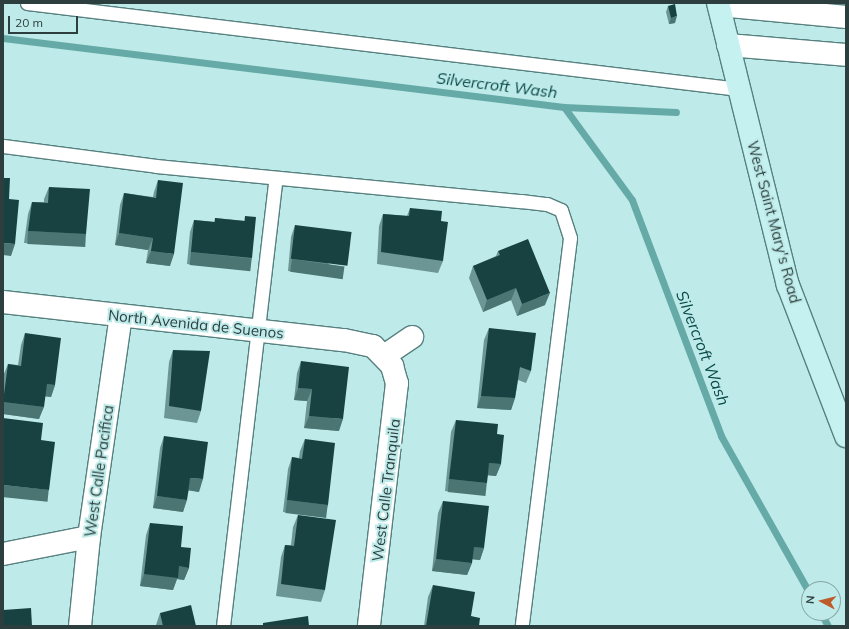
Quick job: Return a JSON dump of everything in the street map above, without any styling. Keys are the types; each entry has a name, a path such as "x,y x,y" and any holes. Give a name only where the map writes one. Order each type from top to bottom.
{"main road":[{"name":"West Saint Mary's Road","path":"719,4 788,285 846,436"}],"street":[{"path":"719,4 846,17"},
{"path":"728,44 846,55"},
{"name":"North Avenida de Suenos","path":"3,302 360,342 373,346 384,356"},
{"name":"West Calle Pacifica","path":"80,626 89,537 121,316"},
{"path":"384,356 412,336"},
{"name":"West Calle Tranquila","path":"369,626 396,406 397,383 384,356"},
{"path":"3,554 89,537"}],"lane":[{"path":"27,3 739,89"},
{"path":"3,146 276,178 528,201 561,210 570,238 522,626"},
{"path":"222,626 276,178"}],"building":[{"path":"675,4 677,16 671,18 668,6"},
{"path":"3,178 10,178 9,199 19,200 15,244 3,243"},
{"path":"158,180 183,183 174,254 151,251 153,238 119,233 124,193 156,198"},
{"path":"49,187 90,189 86,234 28,231 32,202 48,203"},
{"path":"410,208 442,211 441,221 448,222 443,261 381,252 383,214 409,216"},
{"path":"245,216 256,217 252,258 191,252 194,220 215,222 215,218 245,221"},
{"path":"295,225 352,232 347,266 291,259"},
{"path":"528,239 550,293 522,304 516,288 487,300 473,266 500,255 498,251"},
{"path":"489,328 536,333 531,371 520,367 515,398 481,396"},
{"path":"25,333 61,338 55,385 47,384 44,407 3,402 8,364 21,366"},
{"path":"173,350 210,351 201,411 169,406"},
{"path":"301,361 349,367 343,419 309,416 312,389 298,388"},
{"path":"3,418 43,423 41,440 55,442 49,490 3,485"},
{"path":"456,420 498,424 497,434 504,435 501,464 489,463 487,483 449,479"},
{"path":"164,436 208,442 203,479 190,478 187,500 157,496"},
{"path":"305,439 335,443 328,505 287,500 292,457 302,459"},
{"path":"443,501 489,506 484,548 474,547 472,563 436,559"},
{"path":"298,515 336,520 325,590 281,584 285,545 294,546"},
{"path":"150,523 183,526 181,547 191,548 189,568 179,566 178,578 144,574"},
{"path":"433,585 475,592 471,616 480,618 479,626 426,626"},
{"path":"191,605 196,626 163,626 160,613"},
{"path":"31,608 32,626 3,626 3,610"},
{"path":"308,616 309,626 263,626 263,623"}],"waterway":[{"name":"Silvercroft Wash","path":"3,38 564,107 632,200 721,436 803,581"},
{"path":"564,107 676,112"},
{"name":"Silvercroft Wash","path":"825,621 828,626"}]}
